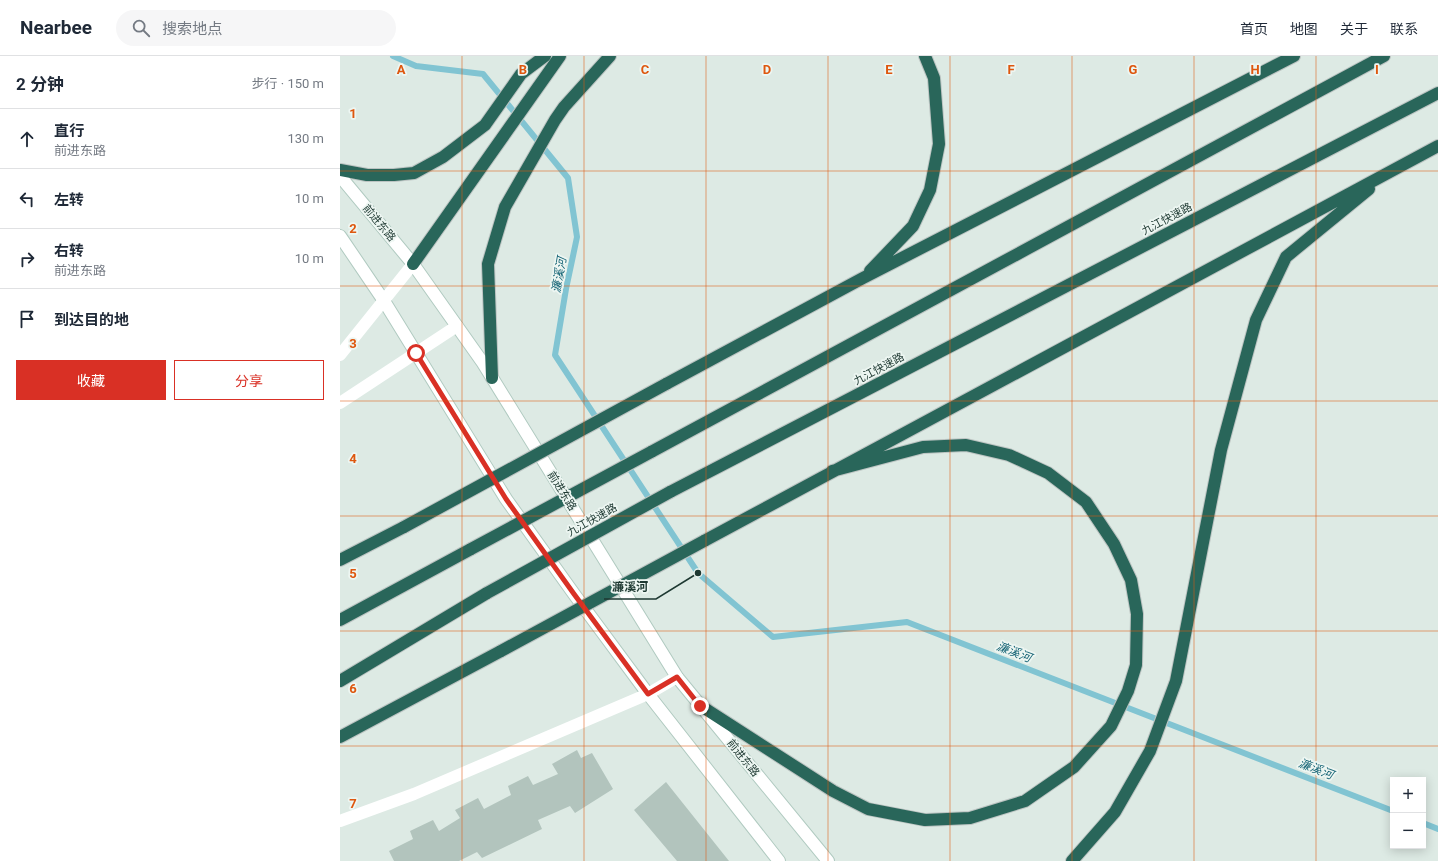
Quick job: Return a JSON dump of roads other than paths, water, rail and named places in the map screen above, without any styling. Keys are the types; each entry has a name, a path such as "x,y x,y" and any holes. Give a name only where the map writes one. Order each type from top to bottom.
{"highway":[{"path":"340,170 367,175 414,173 443,157 485,125 521,74 544,56"},
{"path":"413,264 560,56"},
{"path":"492,378 488,264 505,207 528,165 564,107 610,56"},
{"path":"863,278 913,226 930,190 939,144 934,78 925,56"},
{"path":"340,560 404,527 863,278 1294,56"},
{"path":"340,620 1384,56"},
{"name":"九江快速路","path":"340,681 487,593 670,492 1438,92"},
{"path":"340,737 1438,146"},
{"path":"1072,861 1115,812 1150,751 1176,681 1221,450 1256,320 1286,258 1395,168"},
{"path":"700,706 833,791 854,802 868,809 925,820 970,818 1025,800 1074,767 1111,726 1128,691 1136,665 1138,614 1131,580 1114,544 1086,502 1048,473 1009,455 966,445 923,448 832,471"}],"main road":[{"name":"前进东路","path":"340,176 413,264 492,378 677,677 828,861"},
{"path":"340,236 384,301 506,499 569,588 648,694 779,861"},
{"path":"340,355 413,264"},
{"path":"340,403 457,326"},
{"path":"340,821 414,794 648,694 677,677"}],"waterway":[{"name":"濂溪河","path":"393,56 416,66 483,74 568,178 577,237 566,289 555,355 698,573 773,637 907,622 1390,810"},
{"name":"濂溪河","path":"1426,824 1438,829"}],"place":[{"name":"濂溪河","path":"698,573"}]}
